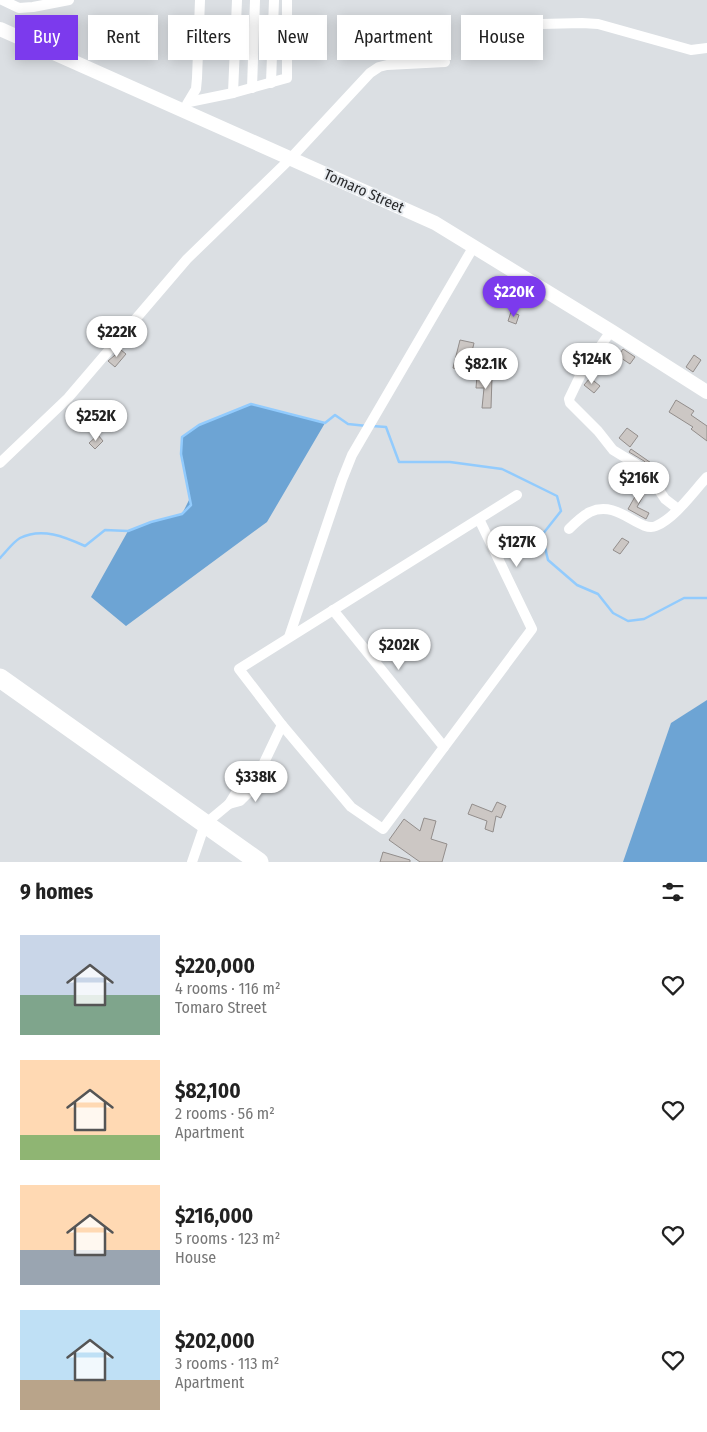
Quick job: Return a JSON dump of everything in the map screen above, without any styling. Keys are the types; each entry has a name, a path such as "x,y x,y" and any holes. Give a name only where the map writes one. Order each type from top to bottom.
{"highway":[{"path":"0,678 204,827 247,862"},
{"path":"0,686 204,827 259,862"}],"street":[{"path":"2,0 19,8 27,4 70,0"},
{"path":"185,106 196,89 198,78 200,0"},
{"path":"233,93 237,0"},
{"path":"252,88 255,0"},
{"path":"271,83 274,0"},
{"path":"185,106 287,78 287,0"},
{"path":"543,24 582,22 598,24 691,50 707,48"},
{"name":"Tomaro Street","path":"0,29 185,106 290,159 434,223 611,330 707,392"},
{"path":"0,463 68,398 187,259 290,159 370,73 379,67 387,65 445,62"},
{"path":"289,637 352,455 474,246"},
{"path":"611,330 581,374 568,399 613,450 639,466 653,481 665,499 678,509"},
{"path":"568,529 589,512 600,509 611,509 644,526 657,526 678,509 707,477"},
{"path":"479,519 532,629 383,829 351,807 282,725 239,669 517,495"},
{"path":"333,610 444,747"},
{"path":"192,862 204,827 229,804 237,792 258,775 282,725"}],"shaded area":[{"path":"251,404 325,423 267,522 126,626 91,597 128,531 151,522 182,514 190,498 181,454 182,437 199,425"},
{"path":"707,700 707,862 623,862 671,723"}],"building":[{"path":"511,312 519,315 516,324 508,321"},
{"path":"460,340 474,343 467,372 453,368"},
{"path":"623,349 635,357 630,364 618,356"},
{"path":"121,350 126,354 115,367 108,361"},
{"path":"694,355 701,360 693,372 686,367"},
{"path":"477,376 492,377 491,408 482,408 484,388 476,388"},
{"path":"590,378 600,386 594,393 584,385"},
{"path":"676,400 694,411 691,415 707,426 707,441 691,429 693,427 669,412"},
{"path":"627,428 638,436 630,447 619,438"},
{"path":"98,435 103,441 95,449 89,443"},
{"path":"631,449 667,474 662,481 644,461 629,452"},
{"path":"641,486 647,489 637,507 649,513 646,519 628,509"},
{"path":"622,538 629,542 620,554 613,550"},
{"path":"497,802 506,806 501,818 496,816 493,832 485,829 487,821 468,814 472,804 492,812"},
{"path":"424,818 436,821 431,839 447,844 442,862 420,862 389,840 404,819 420,831"},
{"path":"383,852 410,860 410,862 380,862"}],"waterway":[{"path":"0,558 17,540 28,535 45,533 70,539 85,546 105,530 128,531 151,522 182,514 191,505 181,454 182,437 199,425 251,404 325,423 335,415 348,424 367,426"},
{"path":"372,426 386,427 399,462 450,462 502,469 557,496 561,511 542,535 548,560 577,585 598,594 613,613 628,621 644,619 684,598 707,598"}]}
